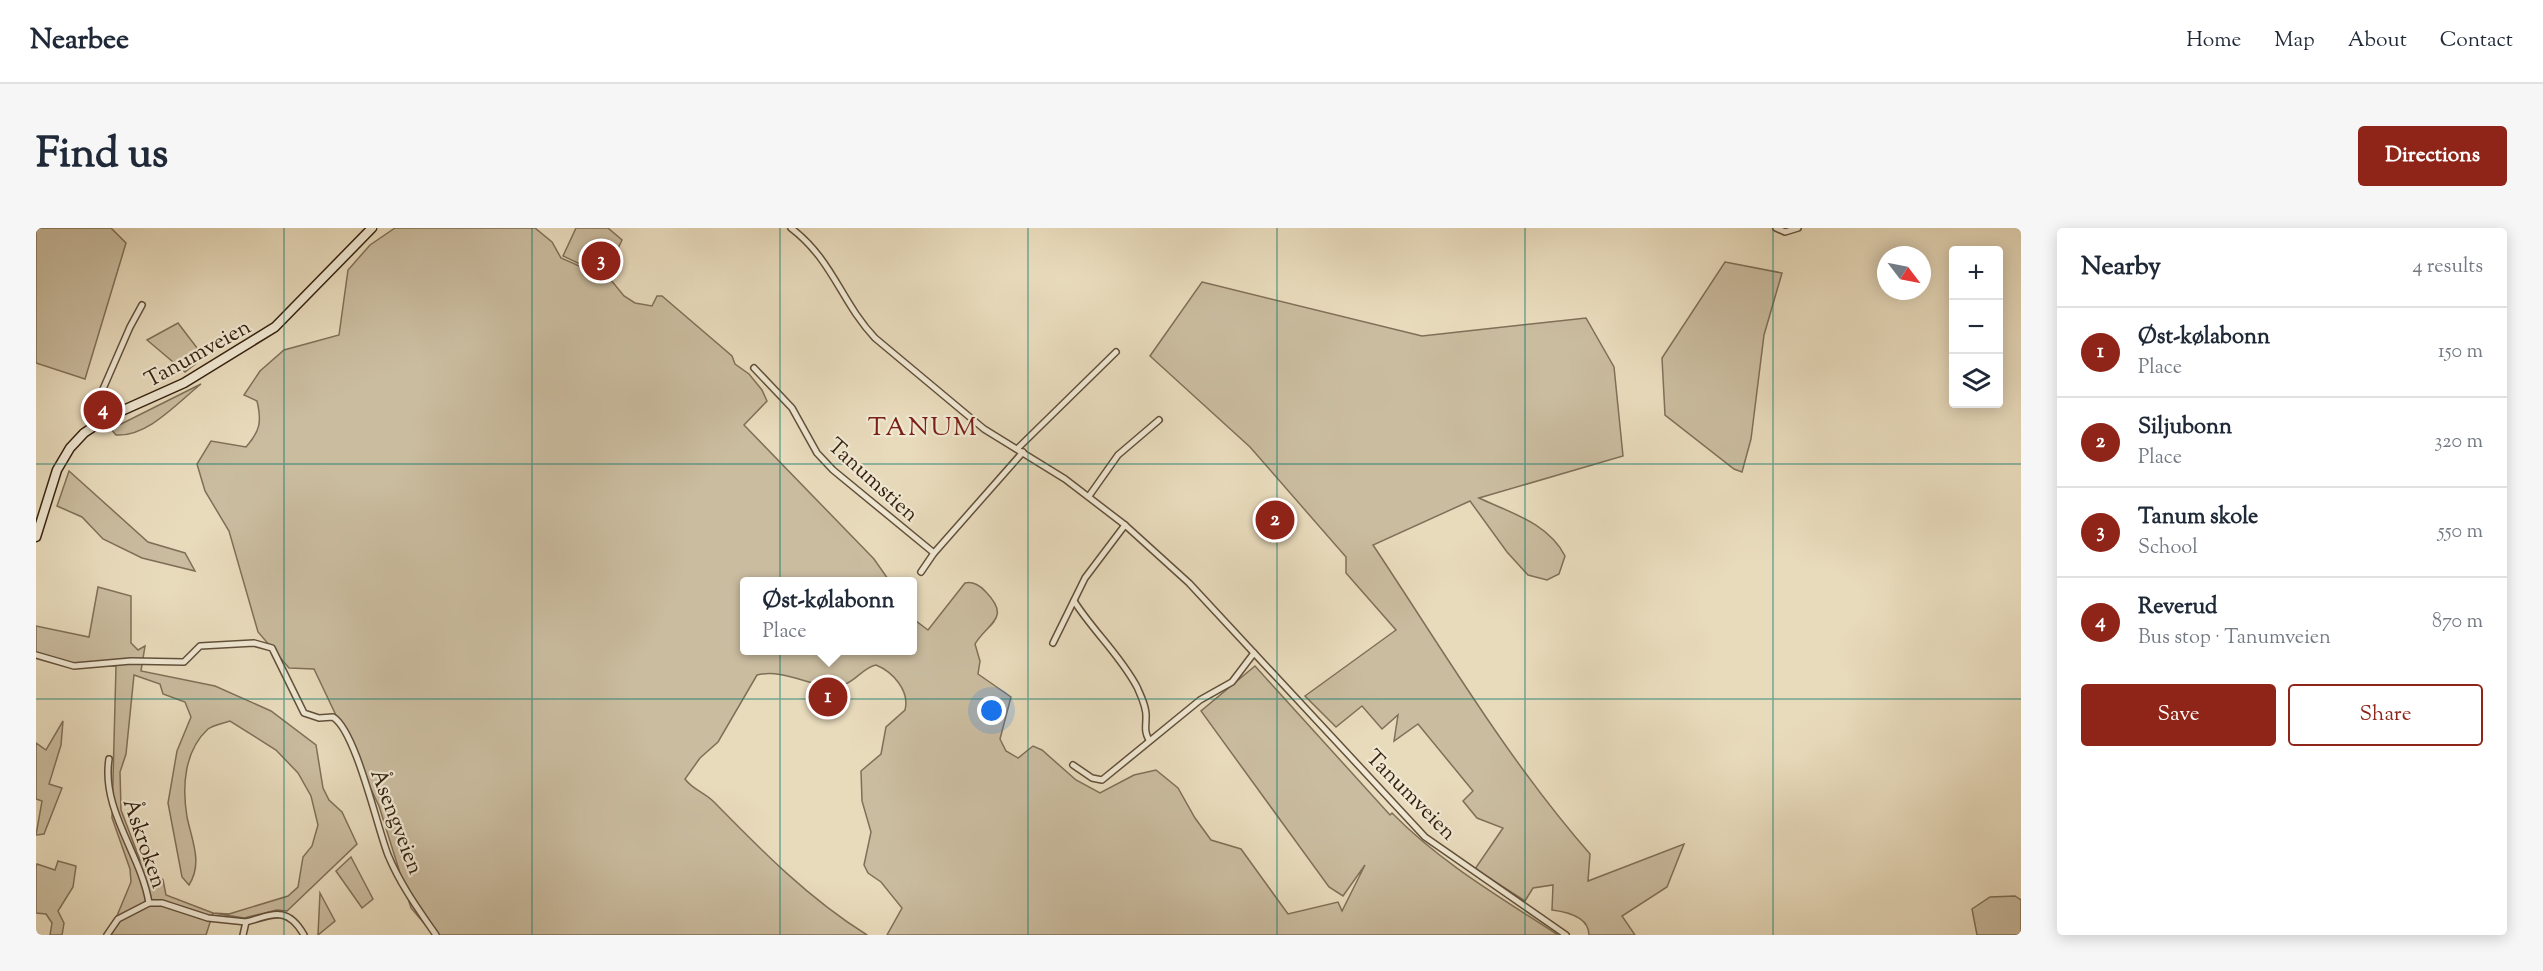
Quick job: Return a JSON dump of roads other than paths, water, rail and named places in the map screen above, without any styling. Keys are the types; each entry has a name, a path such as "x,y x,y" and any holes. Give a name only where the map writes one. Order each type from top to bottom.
{"main road":[{"name":"Tanumveien","path":"36,537 52,482 63,458 76,441 97,423 184,383 275,327 300,305 356,242 372,228"}],"street":[{"name":"Tanumveien","path":"791,228 818,252 862,324 875,338 981,426 1089,496 1125,525 1189,583 1336,744 1433,845 1566,935"},
{"path":"1776,228 1785,232 1798,228"},
{"path":"97,423 93,416 96,405 142,305"},
{"path":"921,572 934,553 1020,451 1116,352"},
{"name":"Tanumstien","path":"754,368 792,408 817,453 832,470 934,553"},
{"path":"1089,496 1118,455 1159,420"},
{"path":"1053,643 1085,578 1125,525"},
{"path":"1074,601 1120,661 1136,686 1144,703 1147,717 1145,728 1149,740"},
{"name":"Åsengveien","path":"36,655 74,666 131,661 184,662 200,646 239,643 267,645 278,656 304,713 319,718 333,717 344,730 370,792 382,837 396,872 436,935"},
{"path":"1073,765 1092,778 1102,780 1200,700 1232,682 1254,653"},
{"name":"Åskroken","path":"108,759 107,770 121,830 144,880 149,903"},
{"name":"Åskroken","path":"107,935 118,919 149,903 162,903 208,918 246,922"},
{"path":"243,935 246,922 272,914 291,919 304,935"}],"place":[{"name":"Tanum skole","path":"601,261"},
{"name":"Reverud","path":"103,410"},
{"name":"Siljubonn","path":"1275,520"},
{"name":"Øst-kølabonn","path":"828,697"}],"district":[{"name":"TANUM","path":"923,426"}]}
